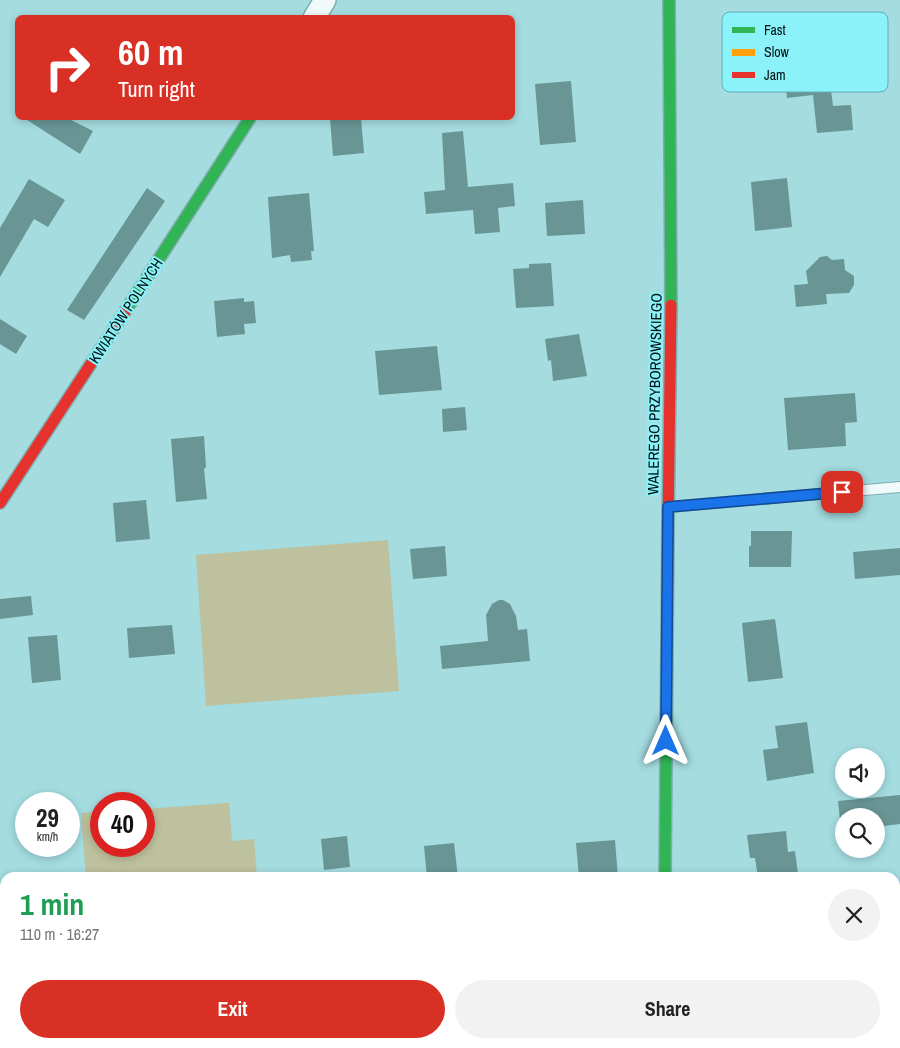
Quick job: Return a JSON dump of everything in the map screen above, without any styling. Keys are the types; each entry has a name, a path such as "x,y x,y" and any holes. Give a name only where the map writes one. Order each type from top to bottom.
{"street":[{"path":"316,15 325,0"},
{"name":"WALEREGO PRZYBOROWSKIEGO","path":"665,872 671,265 669,0"},
{"name":"KWIATÓW POLNYCH","path":"0,503 249,120"}],"lane":[{"path":"668,507 900,487"}],"green space":[{"path":"388,540 399,691 206,706 196,555"},
{"path":"229,803 232,841 254,839 257,872 86,872 81,813 90,813 90,857 155,857 155,808"}],"building":[{"path":"571,81 576,142 540,145 535,84"},
{"path":"786,92 831,92 833,106 851,105 853,130 817,133 813,95 787,98"},
{"path":"27,120 71,120 93,131 80,154"},
{"path":"330,120 361,120 364,153 333,156"},
{"path":"463,131 468,187 513,183 515,206 498,208 500,232 475,234 473,210 426,214 424,192 445,190 442,133"},
{"path":"787,178 792,227 755,231 751,182"},
{"path":"29,179 65,200 48,227 34,219 0,277 0,228"},
{"path":"147,188 165,201 84,320 67,310"},
{"path":"309,193 314,251 311,251 312,260 291,262 290,255 272,258 268,197"},
{"path":"583,200 585,234 547,236 545,203"},
{"path":"827,256 832,260 844,259 845,270 854,276 854,285 849,293 826,294 827,304 796,307 794,285 808,284 806,271 820,257"},
{"path":"551,263 554,306 516,308 513,269 529,268 529,264"},
{"path":"244,298 244,302 254,301 256,323 244,324 245,334 217,337 214,301"},
{"path":"0,319 27,336 16,354 0,344"},
{"path":"579,334 587,376 553,381 551,360 548,361 545,339"},
{"path":"437,346 442,390 379,395 375,351"},
{"path":"855,393 857,422 845,423 846,446 788,450 784,398"},
{"path":"465,407 467,430 443,432 442,409"},
{"path":"204,436 206,467 204,469 207,499 176,502 171,439"},
{"path":"146,500 150,539 116,542 113,503"},
{"path":"751,531 792,531 791,567 749,567"},
{"path":"445,546 447,576 413,579 410,549"},
{"path":"900,548 900,575 855,579 853,552"},
{"path":"31,596 33,615 0,619 0,599"},
{"path":"499,600 510,604 516,616 518,630 527,629 530,661 442,669 440,646 488,641 486,615 492,604"},
{"path":"775,619 783,678 748,682 742,623"},
{"path":"172,625 175,654 129,658 127,628"},
{"path":"57,635 61,680 32,683 28,637"},
{"path":"807,722 814,773 767,781 763,750 778,748 775,726"},
{"path":"900,795 900,824 885,826 885,808 839,808 838,801 885,798 885,796"},
{"path":"786,831 788,852 795,851 798,872 757,872 755,858 750,858 747,835"},
{"path":"347,836 350,867 324,870 321,839"},
{"path":"615,840 618,872 578,872 576,843"},
{"path":"454,843 457,872 426,872 424,846"}],"traffic: fast":[{"path":"669,0 671,305"},
{"path":"126,310 249,120"},
{"path":"665,872 668,527"}],"traffic: jam":[{"path":"668,527 671,305"},
{"path":"0,503 126,310"}],"route":[{"path":"666,741 668,507 842,492"}]}
